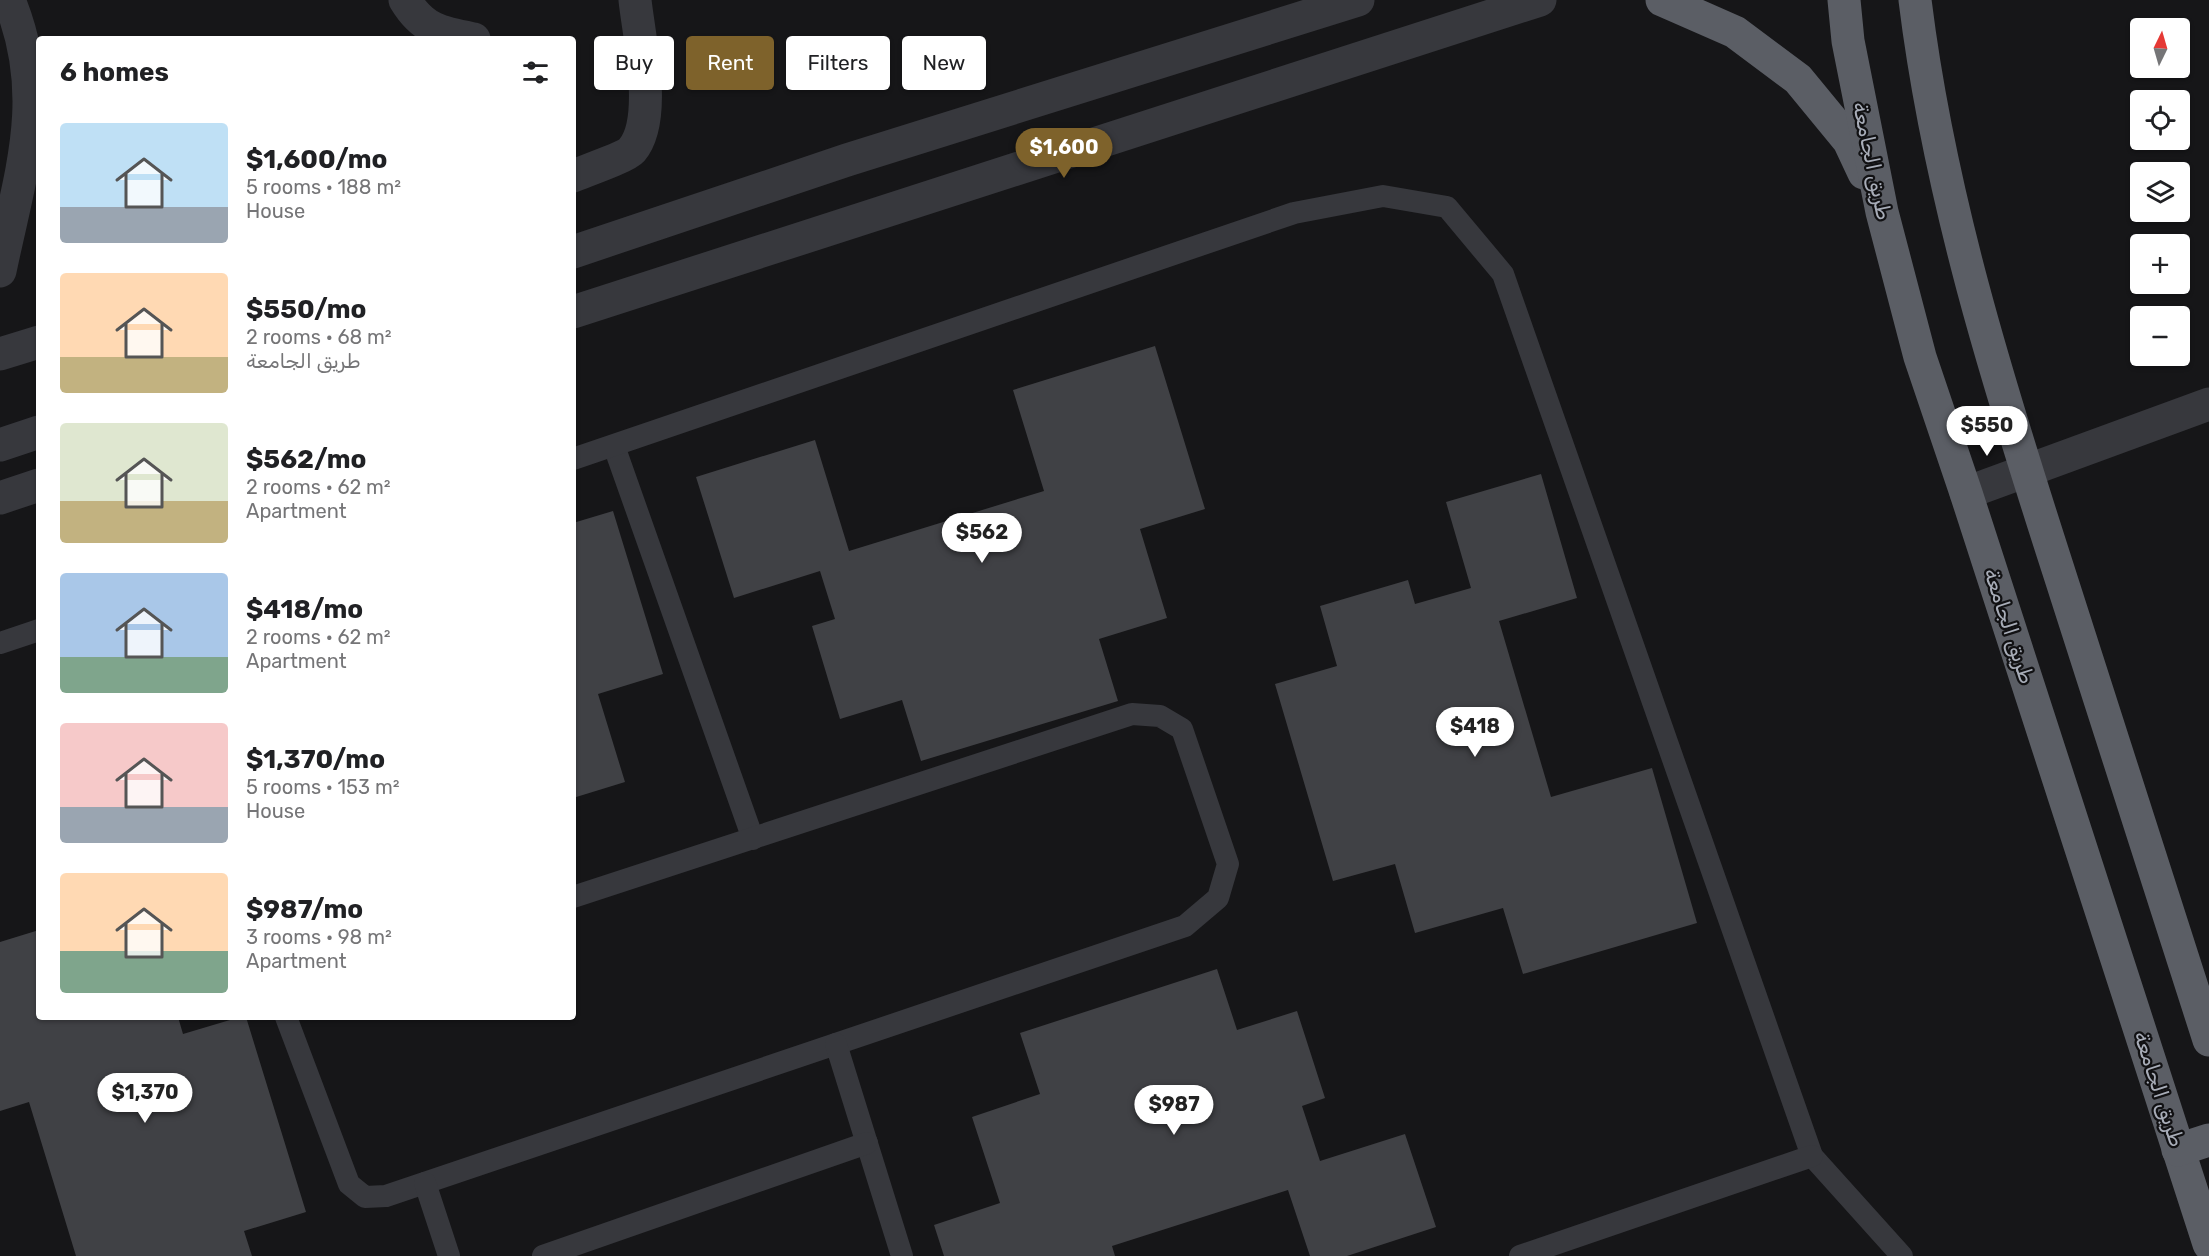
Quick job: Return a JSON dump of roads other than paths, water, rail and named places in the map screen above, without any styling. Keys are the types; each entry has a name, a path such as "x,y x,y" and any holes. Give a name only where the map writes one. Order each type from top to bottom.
{"highway":[{"path":"1662,0 1735,32 1798,79 1849,141 1882,212"},
{"name":"طريق الجامعة","path":"1844,0 1848,41 1882,212 1920,357 2209,1244"},
{"path":"1915,0 1919,34 1947,186 1987,342 2209,1040"},
{"path":"2178,1150 2209,1140"}],"street":[{"path":"0,271 11,169 30,119 30,88 24,44 9,0"},
{"path":"405,0 423,23 439,32 459,36"},
{"path":"576,175 631,152 640,136 647,97 634,0"},
{"path":"576,251 847,160 1358,0"},
{"path":"576,311 1540,0"},
{"path":"0,354 36,343"},
{"path":"1966,493 2209,404"},
{"path":"0,445 36,433"},
{"path":"0,498 36,486"}],"lane":[{"path":"576,458 1294,213 1383,196 1447,207 1503,274 1812,1156 1902,1256"},
{"path":"614,446 753,839"},
{"path":"0,643 36,631"},
{"path":"287,1020 349,1184 365,1197 386,1196 1185,926 1218,898 1228,864 1182,729 1160,716 1132,714 576,896"},
{"path":"836,1044 902,1256"},
{"path":"543,1256 867,1143"},
{"path":"1520,1256 1812,1156"},
{"path":"425,1182 449,1256"}]}
